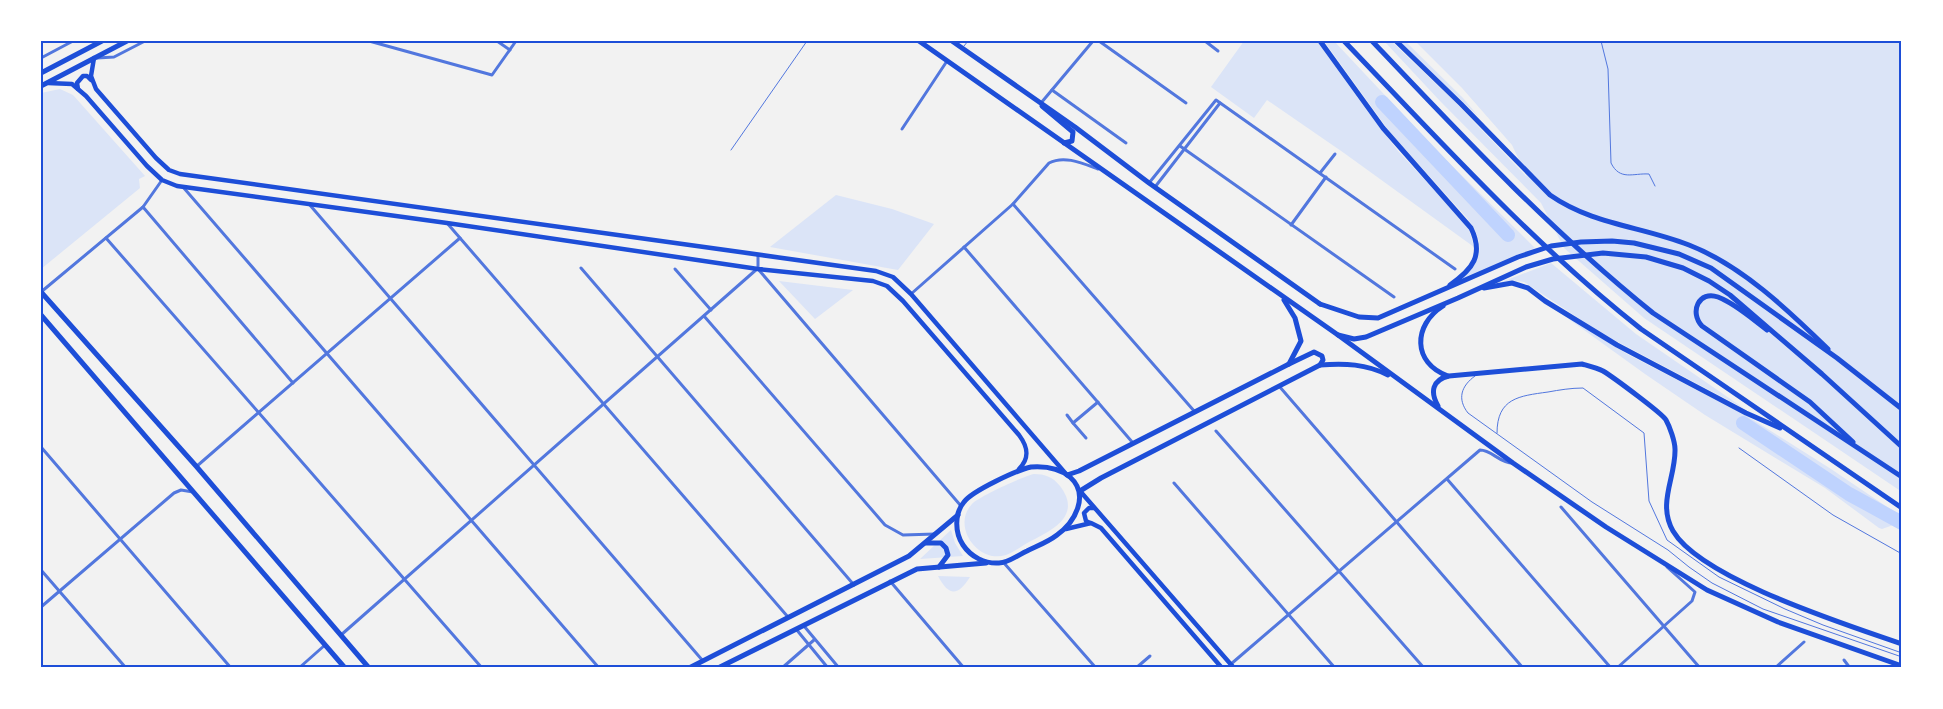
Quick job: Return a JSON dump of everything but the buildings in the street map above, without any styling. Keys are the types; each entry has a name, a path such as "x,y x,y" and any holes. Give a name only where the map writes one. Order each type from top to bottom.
{"main road":[{"path":"41,73 102,41"},
{"path":"41,86 127,41"},
{"path":"919,41 1338,335 1514,463 1606,527 1707,590 1778,622 1902,666"},
{"path":"952,41 1075,126 1149,183 1320,304 1359,317 1378,318 1518,257 1551,246 1581,242 1612,241 1654,247 1679,254 1711,268 1837,358 1902,410"},
{"path":"1320,41 1383,128 1461,215 1474,235 1477,250 1474,262 1465,274 1442,291"},
{"path":"1344,41 1480,183 1538,241 1600,297 1641,329 1902,508"},
{"path":"1372,41 1488,162 1592,262 1622,288 1653,313 1902,477"},
{"path":"1396,41 1550,195 1586,215 1689,245 1720,260 1752,282 1809,330 1837,358"},
{"path":"94,58 90,76 96,89 156,158 168,170 180,174 876,270 892,277 911,294 1094,508 1233,666"},
{"path":"78,89 78,83 83,76 87,76 92,80"},
{"path":"48,83 72,84 162,180 182,187 446,223 758,269 873,281 887,286 904,302 1023,440 1027,458 1020,469"},
{"path":"1033,98 1047,112 1073,132 1072,140 1064,143"},
{"path":"446,223 448,211"},
{"path":"1449,376 1436,370 1428,361 1421,347 1422,329 1441,307 1526,267 1553,259 1579,254 1625,254 1663,261 1709,281 1753,313 1902,447"},
{"path":"1476,289 1512,283 1519,284 1617,345 1746,412 1793,434"},
{"path":"41,292 196,466 369,668"},
{"path":"1786,344 1717,296 1704,298 1697,305 1695,315 1702,326 1810,402 1863,451"},
{"path":"1282,297 1295,318 1301,341 1289,364"},
{"path":"1338,335 1349,338 1366,337 1458,298"},
{"path":"41,315 345,668"},
{"path":"989,563 978,559 964,547 957,530 958,514 961,506 970,496 1020,469 1046,467 1067,475 1079,471 1314,352 1322,356 1323,360 1320,365"},
{"path":"1080,491 1101,478 1320,365 1358,364 1378,370 1402,382"},
{"path":"1440,409 1433,396 1434,386 1440,379 1449,376 1582,364 1602,370 1666,420 1675,448 1674,465 1667,488 1667,510 1673,530 1688,550 1724,572 1786,602 1902,644"},
{"path":"718,668 889,581 917,569 1004,563 1056,537 1066,529 1080,502 1080,491"},
{"path":"1094,508 1089,508 1084,513 1086,521 1101,528 1222,668"},
{"path":"689,668 909,556 958,514"},
{"path":"1066,529 1090,523"},
{"path":"925,543 941,543 946,548 948,555 938,567"}],"street":[{"path":"41,58 64,43 73,41"},
{"path":"94,58 114,57 145,41"},
{"path":"369,41 492,75 516,41"},
{"path":"497,41 510,50"},
{"path":"1042,103 1092,41"},
{"path":"1099,41 1186,103"},
{"path":"1206,41 1218,51"},
{"path":"902,129 947,61"},
{"path":"1052,90 1126,143"},
{"path":"1149,183 1215,100 1455,269"},
{"path":"1155,187 1220,103"},
{"path":"1180,146 1394,297"},
{"path":"1320,173 1335,154"},
{"path":"911,294 1012,204 1049,163 1055,160 1074,161 1103,170"},
{"path":"1291,225 1326,177"},
{"path":"41,292 143,206 162,180"},
{"path":"182,187 599,668"},
{"path":"309,204 703,661"},
{"path":"1012,204 1195,412"},
{"path":"143,206 293,382"},
{"path":"446,223 788,618"},
{"path":"106,238 482,668"},
{"path":"196,466 460,238"},
{"path":"964,247 1134,443"},
{"path":"758,255 758,269 961,506"},
{"path":"581,268 854,585"},
{"path":"675,269 711,310"},
{"path":"341,635 758,269"},
{"path":"704,316 885,525 902,535 935,534"},
{"path":"1278,386 1523,668"},
{"path":"1073,423 1098,402"},
{"path":"1067,416 1086,438"},
{"path":"1216,430 1424,668"},
{"path":"41,447 230,668"},
{"path":"1233,666 1289,614 1481,449 1504,462 1514,463"},
{"path":"1446,479 1611,668"},
{"path":"1174,483 1335,668"},
{"path":"41,607 174,493 181,490 193,492"},
{"path":"1561,507 1700,668"},
{"path":"1004,563 1096,668"},
{"path":"1616,668 1689,605 1694,597 1695,592 1663,563"},
{"path":"41,570 126,668"},
{"path":"889,581 964,668"},
{"path":"803,625 839,668"},
{"path":"796,629 828,668"},
{"path":"782,668 814,640"},
{"path":"1775,668 1804,642"},
{"path":"299,668 325,645"},
{"path":"1136,668 1150,656"},
{"path":"1844,660 1850,668"}],"lane":[{"path":"731,150 807,41"},
{"path":"963,49 968,41"},
{"path":"1600,41 1608,69 1611,163 1614,170 1620,174 1631,176 1649,174 1655,186"},
{"path":"1480,373 1468,381 1461,394 1460,400 1468,413 1592,502 1668,550 1712,583 1762,609 1902,657"},
{"path":"1497,434 1497,427 1503,409 1518,396 1583,388 1644,433 1649,501 1666,540 1719,577 1778,606 1823,625 1902,653"},
{"path":"1739,448 1833,515 1902,554"}],"shaded area":[{"path":"1244,41 1317,41 1398,151 1460,218 1469,230 1474,247 1267,100 1254,118 1211,87"},
{"path":"1324,41 1334,41 1442,156 1535,248 1460,281 1468,274 1477,259 1479,251 1477,236 1473,227 1389,131"},
{"path":"1384,41 1391,41 1453,100 1527,177 1512,145 1462,88 1415,41 1902,41 1902,492 1644,318 1564,248 1541,203 1440,101"},
{"path":"1399,41 1405,41 1463,98 1479,117"},
{"path":"60,89 73,95 145,176 139,179 140,188 41,269 41,93"},
{"path":"836,195 892,209 934,224 898,270 770,247"},
{"path":"1551,263 1636,334 1745,409 1601,333 1524,282 1511,280 1499,283"},
{"path":"779,281 853,290 815,319"},
{"path":"1559,312 1627,354 1747,416 1902,517 1896,524 1882,529 1879,528 1825,488 1705,415"},
{"path":"1034,474 1052,478 1060,486 1068,506 1066,514 1061,521 1046,533 1006,555 986,554 977,549 966,532 965,523 966,513 972,504 1001,487"},
{"path":"951,530 955,543 963,556 920,559"},
{"path":"938,576 970,577 958,591 954,592 946,588"}],"waterway":[{"path":"1382,102 1508,235"},
{"path":"1743,423 1849,494 1902,523"}]}
